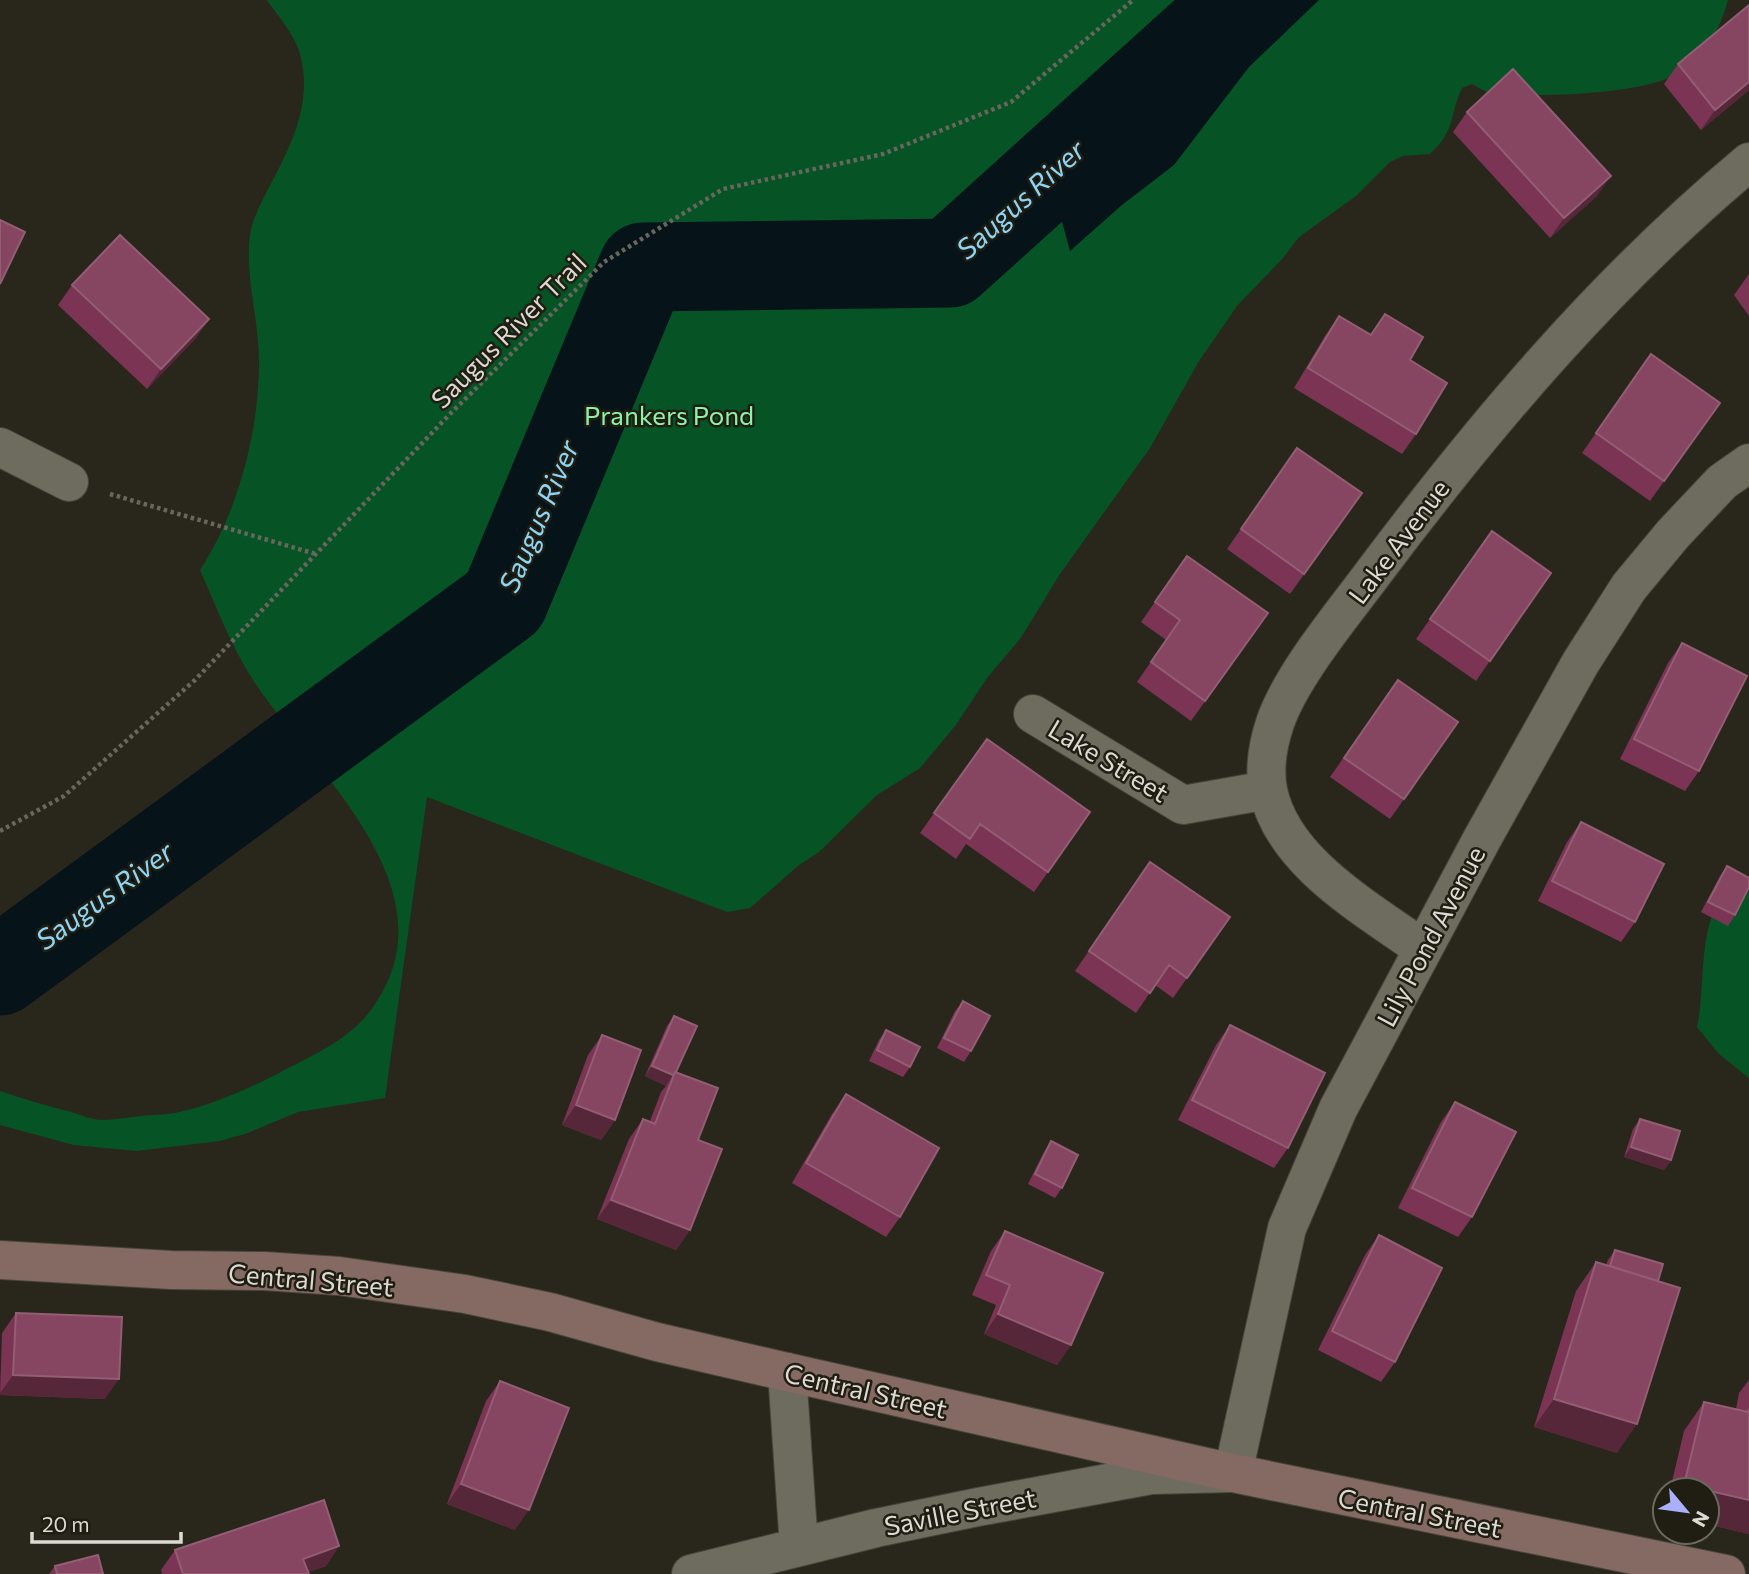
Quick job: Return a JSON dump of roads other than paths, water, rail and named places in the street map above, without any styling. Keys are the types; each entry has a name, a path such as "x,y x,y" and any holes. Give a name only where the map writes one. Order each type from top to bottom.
{"street":[{"name":"Lake Avenue","path":"1423,949 1311,867 1281,828 1268,790 1267,752 1276,720 1332,628 1480,435 1528,378 1676,225 1749,162"},
{"path":"0,447 69,482"},
{"name":"Lily Pond Avenue","path":"1233,1473 1287,1228 1338,1109 1488,827 1581,662 1629,587 1673,534 1722,482 1749,463"},
{"name":"Lake Street","path":"1033,714 1183,805 1268,790"},
{"name":"Central Street","path":"0,1260 339,1276 465,1294 550,1312 657,1342 787,1372 1646,1566 1726,1574"},
{"path":"787,1372 799,1547"},
{"name":"Saville Street","path":"691,1574 965,1509 1151,1475 1233,1473"}],"waterway":[{"name":"Saugus River","path":"0,971 504,601 643,267 950,263 1241,0"}],"park label":[{"name":"Prankers Pond","path":"669,414"}]}
